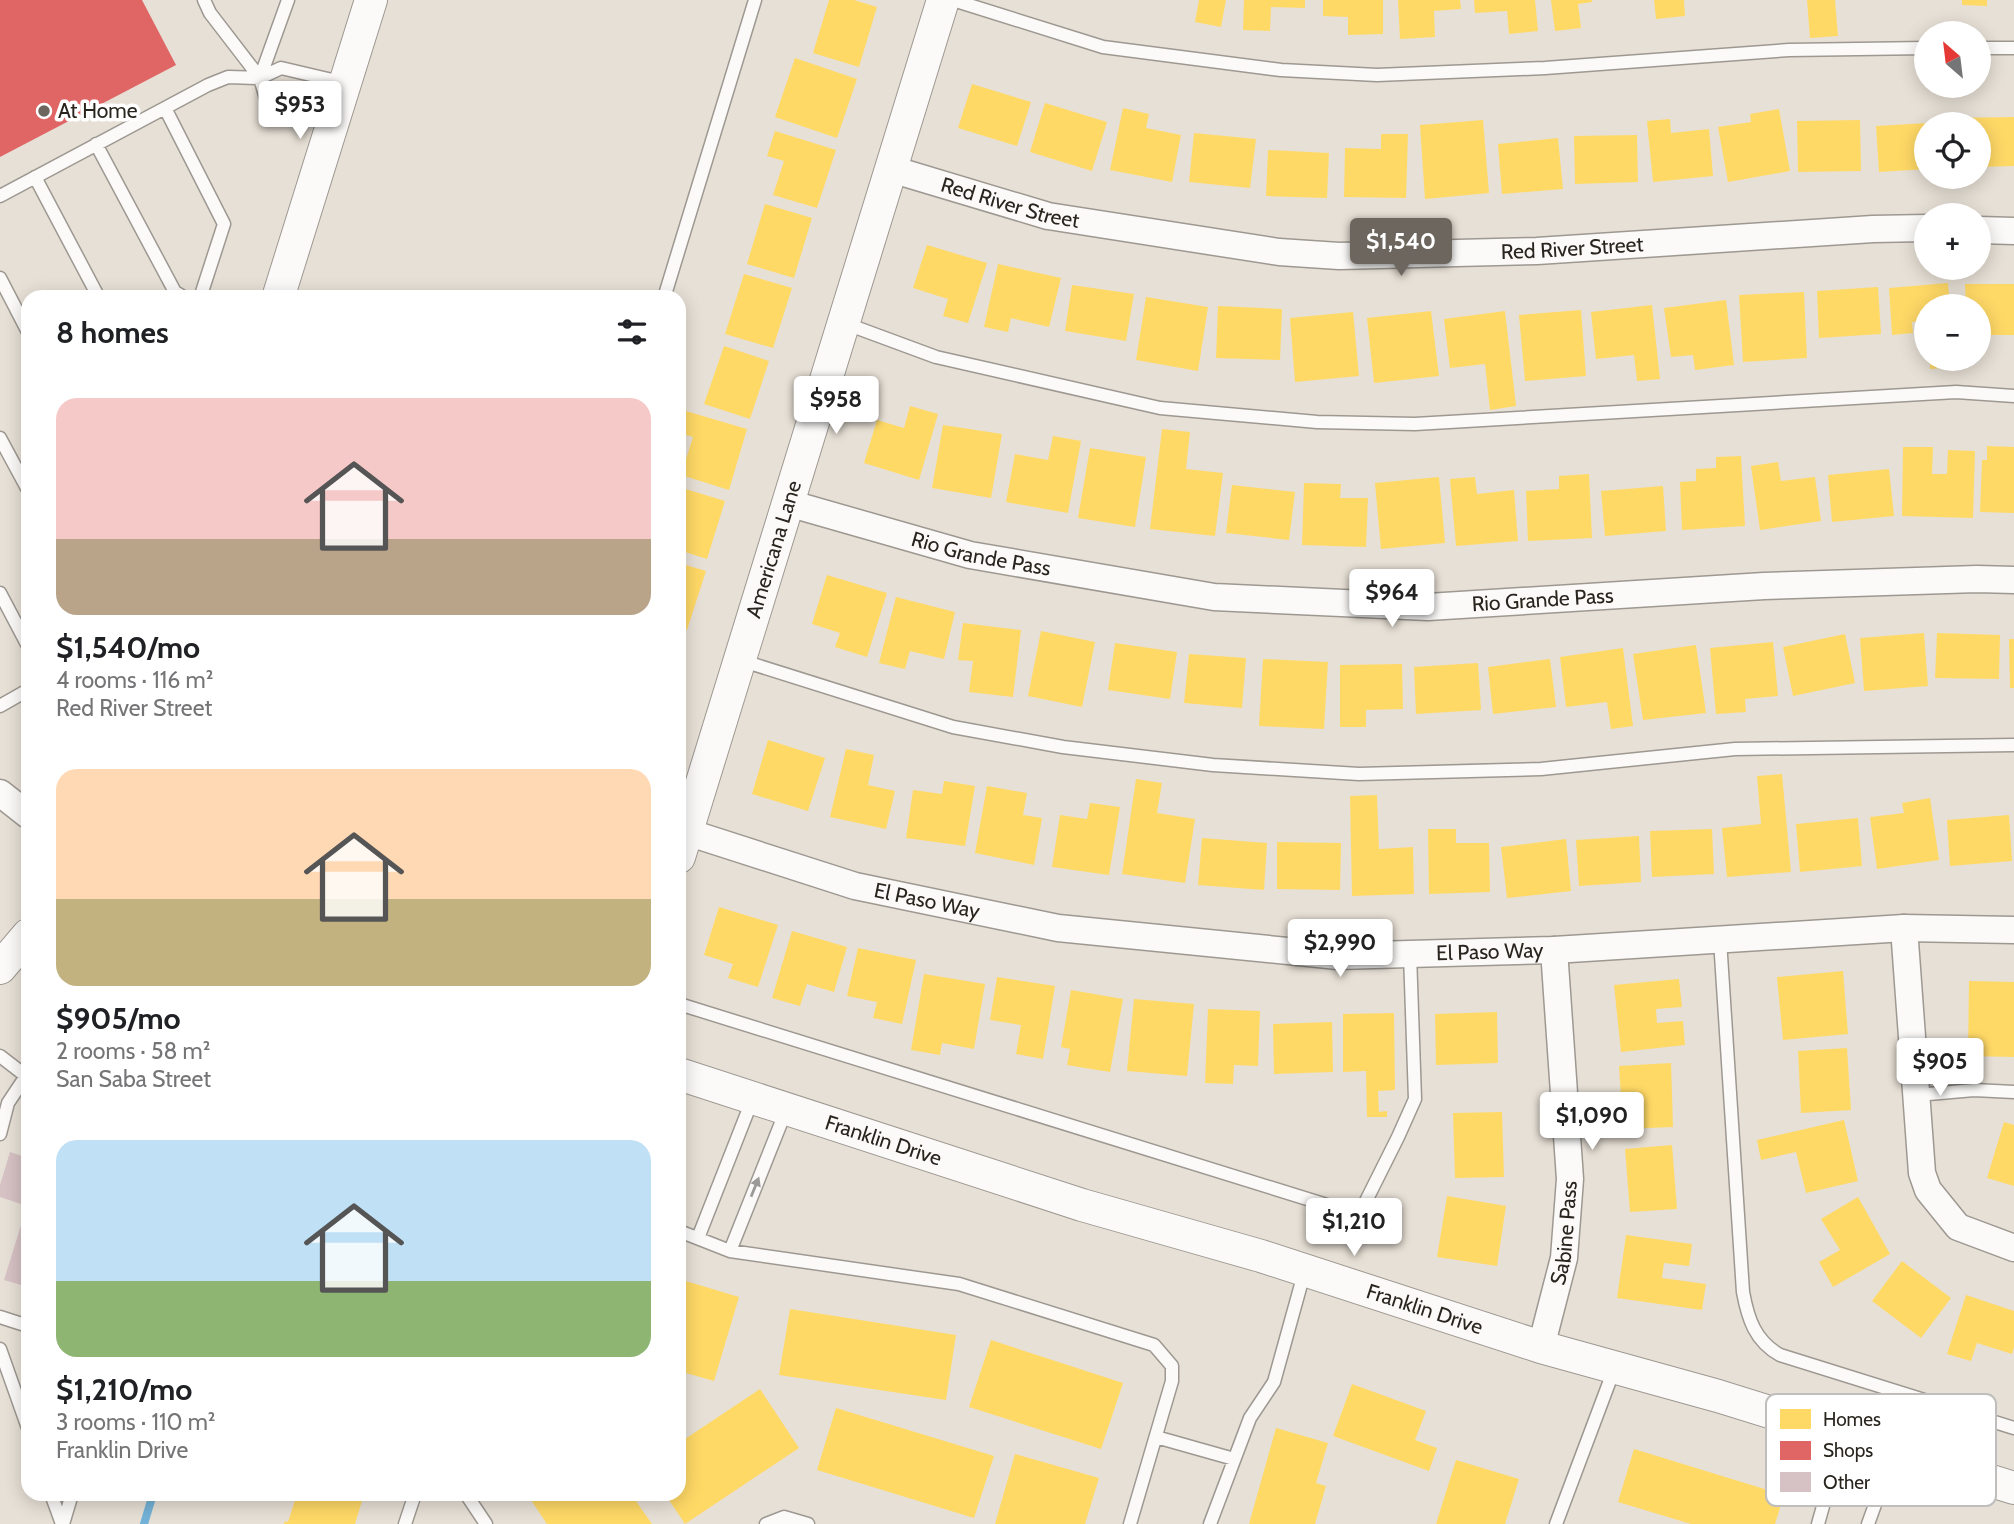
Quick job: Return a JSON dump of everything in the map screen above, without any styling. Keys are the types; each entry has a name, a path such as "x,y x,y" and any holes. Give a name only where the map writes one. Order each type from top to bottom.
{"street":[{"path":"281,290 371,0"},
{"name":"Americana Lane","path":"686,835 943,0"},
{"name":"Red River Street","path":"891,169 1048,216 1279,252 1339,256 1537,251 1914,228"},
{"path":"1991,230 2014,231"},
{"name":"Rio Grande Pass","path":"788,503 970,555 1214,597 1428,607 1764,586 2014,580"},
{"path":"0,793 21,810"},
{"name":"El Paso Way","path":"686,846 855,886 1058,928 1338,956 1554,950 1904,928 2014,930"},
{"path":"1904,928 1922,1173 1928,1190 1958,1227 2014,1248"},
{"path":"0,968 21,942"},
{"name":"Sabine Pass","path":"1541,1346 1564,1258 1570,1178 1554,950"},
{"name":"Franklin Drive","path":"686,1076 1082,1205 1306,1270 1541,1346 1766,1412"},
{"name":"Franklin Drive","path":"1996,1482 2014,1488"}],"lane":[{"path":"204,0 210,13 260,78 267,102 332,126"},
{"path":"260,78 288,0"},
{"path":"666,290 755,0"},
{"path":"953,0 1103,47 1281,70 1377,75 1545,68 1789,50 1914,48"},
{"path":"1992,48 2014,48"},
{"path":"0,196 208,85 228,77 260,78 281,68 345,83"},
{"path":"165,108 225,224 203,290"},
{"path":"96,144 174,290"},
{"path":"35,177 95,290"},
{"path":"0,278 21,318"},
{"path":"843,323 936,356 1160,408 1317,422 1415,424 1956,392 2014,396"},
{"path":"0,438 21,477"},
{"path":"0,593 21,633"},
{"path":"740,660 953,727 1063,747 1213,765 1359,774 1411,773 1541,769 1735,749 2014,745"},
{"path":"0,706 21,694"},
{"path":"1720,940 1746,1312 1766,1348 1780,1355 1905,1394"},
{"path":"686,1006 1359,1215 1415,1099 1410,954"},
{"path":"0,1056 21,1071"},
{"path":"0,1134 8,1103 21,1084"},
{"path":"1917,1095 1974,1090 2014,1092"},
{"path":"698,1238 754,1098"},
{"path":"730,1251 787,1108"},
{"path":"686,1234 730,1251 960,1284 1154,1345 1172,1366 1172,1381 1130,1524"},
{"path":"1210,1524 1250,1418 1274,1382 1306,1270"},
{"path":"0,1317 21,1323"},
{"path":"0,1349 21,1408"},
{"path":"1556,1524 1615,1367"},
{"path":"1996,1422 2014,1428"},
{"path":"1156,1437 1234,1459"},
{"path":"54,1501 62,1524"},
{"path":"62,1524 70,1501"},
{"path":"405,1524 413,1501"},
{"path":"471,1501 486,1524"},
{"path":"1818,1524 1823,1506"},
{"path":"1868,1524 1875,1506"},
{"path":"766,1524 784,1517 808,1524"}],"building: Homes":[{"path":"829,0 854,0 877,7 859,67 813,53"},
{"path":"1199,0 1226,0 1221,27 1195,22"},
{"path":"1244,0 1305,0 1305,8 1271,7 1270,31 1243,30"},
{"path":"1323,0 1383,0 1383,34 1348,35 1348,17 1323,16"},
{"path":"1398,0 1460,0 1461,9 1434,11 1435,37 1400,39"},
{"path":"1474,0 1535,0 1538,31 1509,34 1507,11 1475,13"},
{"path":"1551,0 1592,2 1578,4 1581,28 1555,31"},
{"path":"1654,0 1684,0 1685,16 1656,19"},
{"path":"1807,0 1835,0 1838,36 1810,38"},
{"path":"1962,0 1987,0 1987,6 1962,5"},
{"path":"795,58 857,79 837,138 775,117"},
{"path":"972,84 1031,102 1017,146 958,128"},
{"path":"1045,103 1107,122 1092,171 1030,152"},
{"path":"1123,108 1149,114 1146,128 1181,135 1172,182 1110,170"},
{"path":"1779,109 1790,171 1728,182 1718,127 1751,122 1750,114"},
{"path":"1991,117 2014,117 2014,166 1991,167"},
{"path":"1670,119 1671,133 1709,129 1713,176 1653,182 1647,121"},
{"path":"1483,120 1489,193 1425,199 1420,125"},
{"path":"1860,120 1861,171 1798,172 1797,121"},
{"path":"1914,124 1914,170 1879,172 1876,126"},
{"path":"775,131 836,150 817,208 773,195 784,161 767,156"},
{"path":"1194,133 1256,139 1250,188 1189,182"},
{"path":"1381,134 1408,134 1406,198 1344,197 1345,148 1381,149"},
{"path":"1637,135 1638,182 1575,184 1574,136"},
{"path":"1558,138 1563,189 1502,194 1498,144"},
{"path":"1268,150 1329,153 1327,198 1266,196"},
{"path":"765,204 812,218 794,278 747,264"},
{"path":"927,245 987,263 968,323 943,316 948,299 913,288"},
{"path":"998,264 1061,278 1049,327 1011,318 1008,332 984,327"},
{"path":"744,274 792,288 773,348 725,334"},
{"path":"1948,283 1949,294 1914,294 1913,333 1892,335 1889,288"},
{"path":"1965,284 2014,284 2014,335 1991,335 1991,294 1965,294"},
{"path":"1072,285 1134,294 1126,341 1065,331"},
{"path":"1878,287 1881,334 1819,338 1817,291"},
{"path":"1804,292 1807,358 1743,362 1739,295"},
{"path":"1146,297 1208,307 1198,371 1136,360"},
{"path":"1726,300 1734,365 1695,370 1693,355 1671,357 1664,308"},
{"path":"1652,305 1660,379 1637,381 1634,355 1596,359 1591,312"},
{"path":"1218,306 1282,309 1280,360 1216,358"},
{"path":"1581,310 1586,376 1525,381 1519,315"},
{"path":"1431,311 1439,376 1374,383 1367,318"},
{"path":"1505,311 1516,406 1490,410 1485,364 1450,368 1444,319"},
{"path":"1353,312 1359,376 1295,382 1290,318"},
{"path":"724,346 769,361 750,419 704,404"},
{"path":"910,406 938,414 919,480 864,463 877,420 904,428"},
{"path":"686,411 747,429 729,490 686,477 686,459 693,437 686,435"},
{"path":"943,425 1002,434 991,498 932,488"},
{"path":"1162,429 1190,432 1186,469 1223,473 1215,536 1150,529"},
{"path":"1053,436 1081,441 1068,513 1006,502 1015,454 1048,460"},
{"path":"1987,446 2014,447 2014,513 1980,512 1982,460 1987,460"},
{"path":"1903,447 1933,447 1932,474 1947,474 1948,450 1975,451 1973,518 1902,516"},
{"path":"1090,448 1146,457 1135,527 1078,518"},
{"path":"1741,456 1745,526 1682,530 1680,482 1696,481 1696,469 1716,468 1716,457"},
{"path":"1778,462 1781,481 1815,477 1821,521 1760,530 1751,466"},
{"path":"1889,469 1894,516 1832,522 1828,475"},
{"path":"1589,474 1592,538 1528,541 1526,491 1559,489 1559,476"},
{"path":"1439,477 1445,543 1381,549 1375,483"},
{"path":"1475,477 1477,494 1514,490 1518,541 1456,546 1450,479"},
{"path":"1304,483 1341,484 1340,498 1368,498 1366,547 1302,545"},
{"path":"1232,485 1295,492 1289,540 1226,533"},
{"path":"1663,486 1666,531 1605,536 1601,491"},
{"path":"686,489 725,501 707,559 686,552"},
{"path":"686,565 706,571 686,630"},
{"path":"827,575 887,593 867,657 835,647 840,633 812,624"},
{"path":"896,597 955,612 944,659 910,651 905,669 879,663"},
{"path":"963,623 1021,630 1013,697 969,692 973,661 958,660"},
{"path":"1041,631 1095,642 1082,707 1028,696"},
{"path":"1924,633 1928,686 1864,691 1860,638"},
{"path":"1937,633 2000,635 1999,679 1935,678"},
{"path":"1845,634 1855,683 1793,696 1783,647"},
{"path":"2009,639 2014,639 2014,688 2010,688"},
{"path":"1773,642 1778,696 1745,699 1746,712 1716,714 1710,648"},
{"path":"1115,643 1177,652 1170,699 1108,690"},
{"path":"1696,645 1706,713 1643,720 1633,654"},
{"path":"1623,648 1633,726 1611,729 1607,702 1566,707 1560,657"},
{"path":"1189,654 1246,658 1242,708 1184,703"},
{"path":"1263,659 1328,662 1324,729 1259,726"},
{"path":"1550,659 1556,707 1493,714 1488,667"},
{"path":"1478,663 1481,710 1416,714 1414,667"},
{"path":"1402,664 1403,709 1366,710 1366,727 1340,727 1340,665"},
{"path":"768,740 825,758 808,811 752,794"},
{"path":"846,749 874,755 868,785 895,791 886,829 830,817"},
{"path":"1782,774 1791,872 1727,877 1722,828 1761,824 1757,776"},
{"path":"1136,779 1162,783 1157,813 1195,819 1185,883 1122,874"},
{"path":"944,781 975,786 965,846 906,838 913,790 942,794"},
{"path":"987,786 1027,793 1023,815 1042,818 1034,865 975,853"},
{"path":"1377,795 1379,849 1413,847 1414,894 1352,896 1350,796"},
{"path":"1930,798 1939,860 1877,869 1870,817 1904,813 1902,803"},
{"path":"1090,803 1120,807 1109,875 1052,867 1060,815 1087,819"},
{"path":"2009,815 2012,861 1950,866 1947,820"},
{"path":"1858,818 1862,866 1800,872 1796,824"},
{"path":"1428,829 1456,829 1456,843 1489,843 1490,892 1429,894"},
{"path":"1712,829 1714,874 1652,877 1650,831"},
{"path":"1639,836 1641,882 1579,886 1576,840"},
{"path":"1202,838 1267,843 1264,890 1198,885"},
{"path":"1566,839 1571,891 1507,898 1501,847"},
{"path":"1277,842 1341,843 1340,890 1277,889"},
{"path":"719,907 778,925 758,987 728,978 733,964 704,955"},
{"path":"792,931 847,947 834,992 807,984 800,1006 772,998"},
{"path":"858,948 916,960 902,1024 873,1018 877,1002 847,996"},
{"path":"1843,971 1848,1034 1783,1040 1777,977"},
{"path":"924,974 985,984 974,1049 942,1043 940,1055 911,1050"},
{"path":"997,977 1055,986 1043,1059 1016,1054 1021,1025 990,1020"},
{"path":"1679,979 1682,1007 1656,1009 1657,1023 1683,1021 1685,1045 1621,1052 1614,985"},
{"path":"1969,981 2014,982 2014,1057 1968,1056"},
{"path":"1071,990 1123,999 1110,1072 1067,1065 1070,1049 1061,1047"},
{"path":"1134,999 1194,1004 1187,1076 1127,1071"},
{"path":"1208,1009 1260,1011 1258,1066 1234,1065 1233,1084 1205,1083"},
{"path":"1497,1012 1498,1063 1436,1065 1435,1014"},
{"path":"1394,1013 1395,1090 1378,1091 1379,1112 1387,1111 1387,1117 1367,1117 1366,1071 1343,1072 1343,1014"},
{"path":"1332,1022 1333,1072 1274,1074 1273,1024"},
{"path":"1847,1048 1851,1110 1801,1113 1798,1051"},
{"path":"1671,1063 1673,1127 1623,1129 1619,1066"},
{"path":"1502,1112 1504,1177 1455,1178 1453,1113"},
{"path":"1844,1120 1858,1181 1806,1193 1796,1152 1761,1160 1757,1140"},
{"path":"2004,1122 2014,1125 2014,1186 1987,1178"},
{"path":"1672,1145 1677,1209 1630,1212 1625,1149"},
{"path":"1447,1196 1506,1206 1497,1266 1437,1257"},
{"path":"1858,1197 1890,1254 1833,1287 1819,1262 1840,1250 1821,1219"},
{"path":"1626,1235 1692,1244 1689,1266 1664,1263 1662,1278 1706,1284 1702,1310 1617,1298"},
{"path":"1902,1261 1951,1298 1921,1338 1872,1301"},
{"path":"686,1281 739,1297 714,1381 686,1373"},
{"path":"1966,1295 2014,1311 2012,1354 1977,1343 1971,1361 1947,1354"},
{"path":"790,1309 956,1335 946,1400 779,1375"},
{"path":"991,1340 1123,1383 1101,1449 969,1407"},
{"path":"1352,1384 1426,1411 1415,1440 1437,1448 1429,1471 1333,1436"},
{"path":"760,1389 799,1448 685,1524 670,1501 686,1501 686,1438"},
{"path":"836,1408 994,1456 974,1518 817,1470"},
{"path":"1276,1428 1328,1443 1316,1483 1326,1486 1315,1524 1249,1524"},
{"path":"1634,1449 1766,1489 1766,1506 1781,1506 1775,1524 1691,1524 1618,1502"},
{"path":"1015,1454 1099,1478 1085,1524 995,1524"},
{"path":"1456,1460 1519,1479 1505,1524 1436,1524"},
{"path":"295,1501 362,1501 355,1524 284,1524 285,1521 288,1522"},
{"path":"532,1501 636,1501 652,1524 547,1524"}],"building: Shops":[{"name":"At Home","path":"0,0 142,0 176,65 0,157"}],"building: Other":[{"path":"10,1152 21,1156 21,1204 0,1197 0,1185"},
{"path":"21,1225 21,1285 4,1280"}],"waterway":[{"path":"144,1524 151,1501"}],"place":[{"name":"At Home","path":"44,111"}]}
